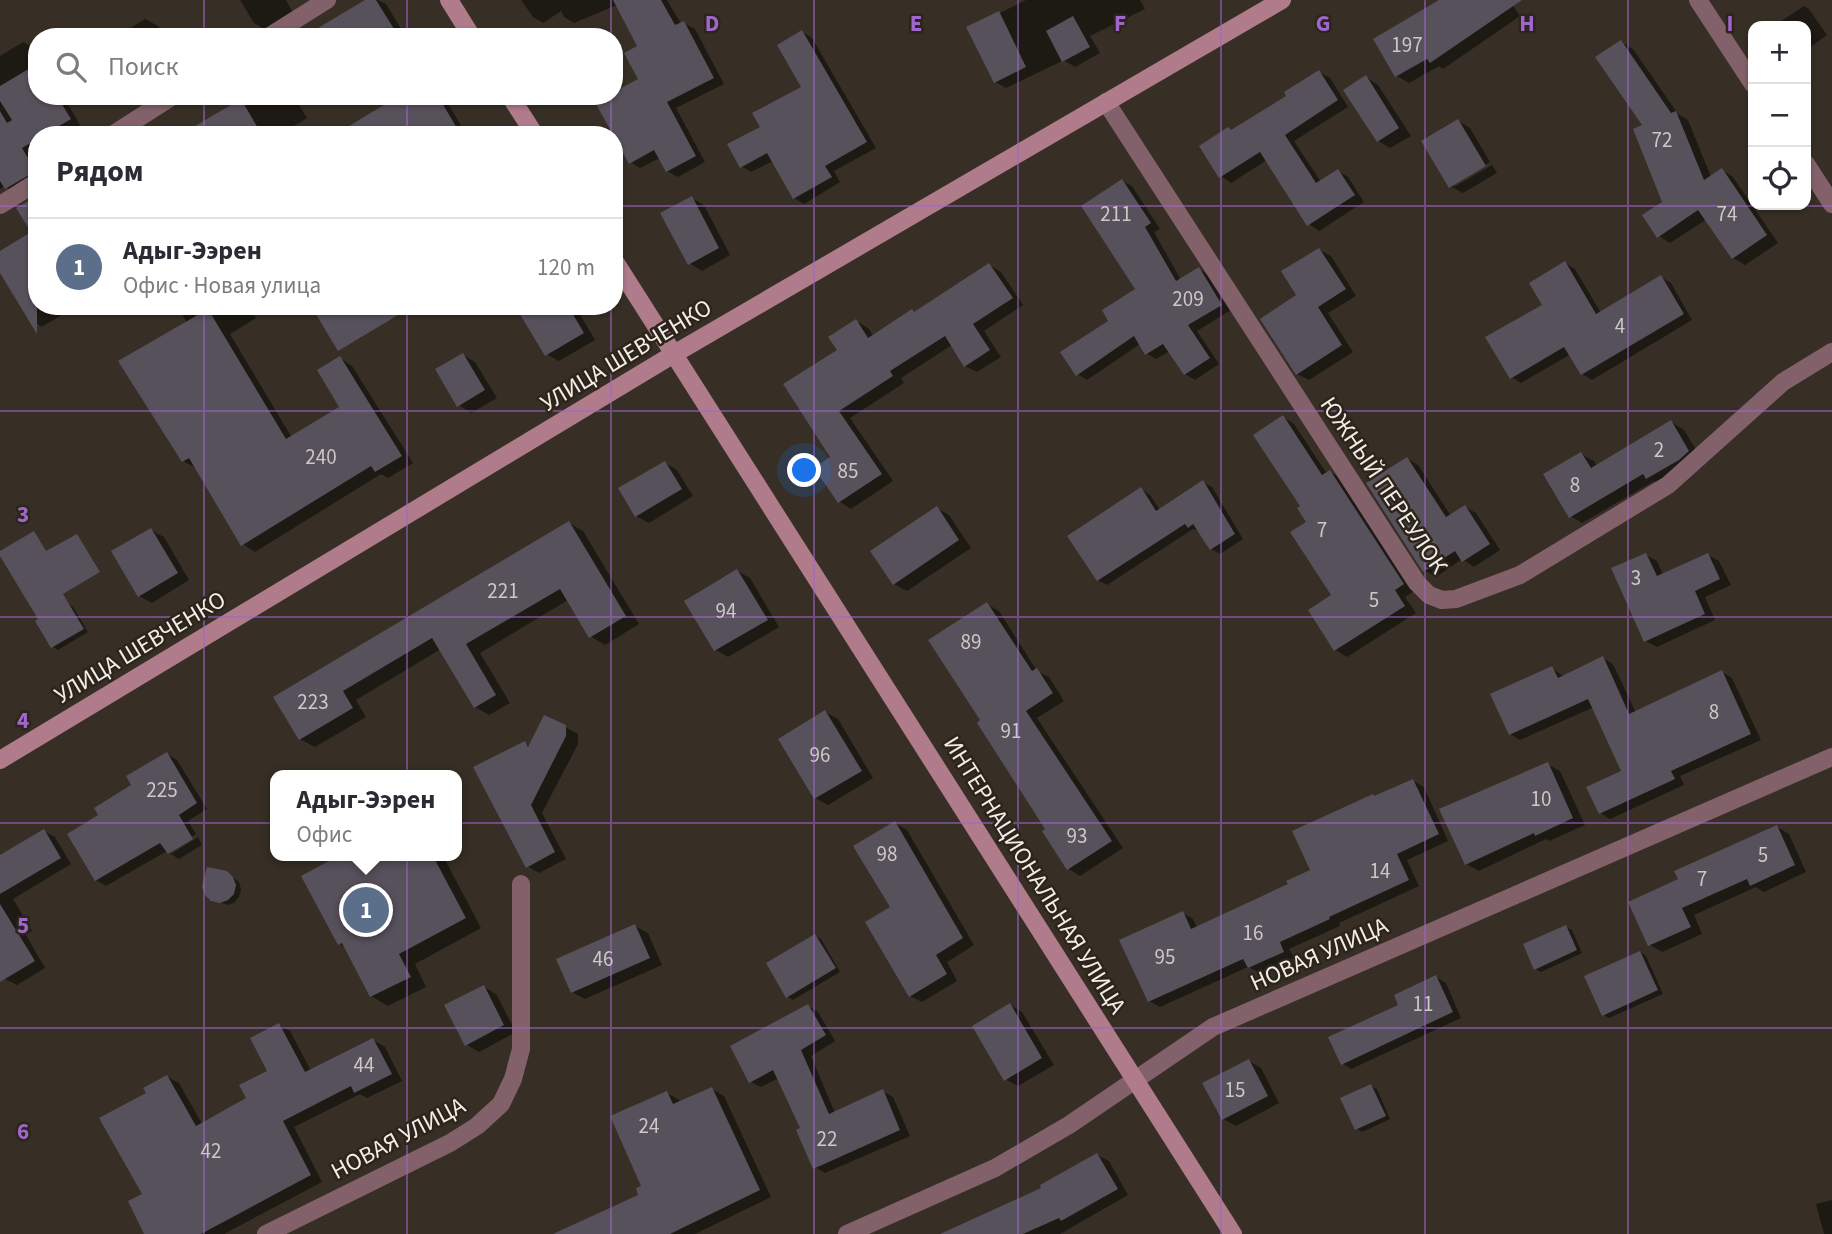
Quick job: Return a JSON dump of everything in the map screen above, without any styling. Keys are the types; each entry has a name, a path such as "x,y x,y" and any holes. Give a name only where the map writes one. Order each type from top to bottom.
{"street":[{"path":"282,28 327,0"},
{"path":"449,0 466,28"},
{"name":"УЛИЦА ШЕВЧЕНКО","path":"0,760 674,354 1282,0"},
{"path":"1698,0 1748,76"},
{"name":"ЮЖНЫЙ ПЕРЕУЛОК","path":"1106,102 1417,583 1429,595 1442,600 1456,599 1520,575 1668,485 1783,382 1832,352"},
{"path":"126,126 159,105"},
{"path":"516,105 529,126"},
{"path":"1811,172 1832,204"},
{"path":"0,205 28,188"},
{"name":"ИНТЕРНАЦИОНАЛЬНАЯ УЛИЦА","path":"623,274 1233,1234"},
{"name":"НОВАЯ УЛИЦА","path":"847,1234 995,1168 1069,1125 1213,1027 1832,757"},
{"name":"НОВАЯ УЛИЦА","path":"266,1234 450,1143 477,1126 501,1104 513,1079 521,1049 522,884"}],"building":[{"path":"365,0 376,0 393,28 318,28"},
{"path":"613,0 661,0 675,25 684,21 714,78 667,102 696,156 666,172 654,150 629,164 623,153 623,126 608,126 597,105 623,105 623,87 638,79 624,53 637,46"},
{"path":"1439,0 1522,0 1430,63 1427,59 1395,77 1373,39"},
{"path":"999,11 1026,67 994,83 966,27"},
{"path":"1073,16 1090,47 1062,62 1046,31"},
{"path":"802,30 867,142 825,166 832,177 793,199 767,153 740,168 727,144 760,127 752,113 801,87 777,45"},
{"path":"1621,40 1671,113 1676,111 1704,180 1722,168 1767,235 1732,259 1698,210 1657,238 1642,215 1662,202 1633,129 1642,125 1595,57"},
{"path":"28,69 28,105 62,105 71,119 59,126 28,126 28,144 22,148 28,158 28,176 5,189 0,181 0,111 7,123 12,120 0,101 0,86"},
{"path":"1319,70 1338,100 1285,135 1316,183 1338,169 1355,195 1307,226 1260,152 1219,178 1199,146 1286,96 1284,92"},
{"path":"1366,75 1399,128 1377,142 1343,90"},
{"path":"231,105 244,105 257,126 195,126"},
{"path":"384,105 443,105 456,126 349,126"},
{"path":"1458,119 1486,166 1449,188 1421,141"},
{"path":"1122,179 1151,223 1145,227 1176,281 1199,267 1222,305 1188,325 1210,358 1184,375 1163,344 1145,355 1134,336 1076,376 1060,352 1108,321 1102,310 1135,289 1081,206"},
{"path":"692,196 719,248 688,265 660,213"},
{"path":"28,201 28,227 16,208"},
{"path":"28,234 28,315 37,315 37,334 0,273 0,251"},
{"path":"1319,248 1346,289 1318,307 1342,345 1296,375 1260,319 1296,295 1281,271"},
{"path":"1565,261 1596,314 1661,275 1684,314 1581,375 1564,347 1510,379 1485,337 1542,305 1529,283"},
{"path":"989,263 1013,298 973,324 990,350 964,367 945,336 890,371 893,376 839,411 882,474 838,503 814,468 830,457 783,384 837,350 828,337 856,319 868,338 912,309 914,312"},
{"path":"198,315 212,315 286,439 339,407 317,370 340,356 402,456 375,472 371,466 241,546 189,458 182,462 118,361"},
{"path":"316,315 398,315 338,351"},
{"path":"520,315 573,315 584,333 545,356"},
{"path":"463,353 485,390 457,407 435,369"},
{"path":"1283,415 1322,475 1330,470 1404,584 1395,590 1405,606 1334,651 1308,610 1331,595 1290,532 1306,522 1297,508 1300,506 1253,435"},
{"path":"1671,420 1689,451 1646,479 1643,474 1569,518 1543,474 1581,452 1591,468"},
{"path":"1407,457 1446,517 1465,505 1490,544 1462,562 1455,551 1423,572 1366,483"},
{"path":"665,461 682,489 635,517 618,488"},
{"path":"1203,480 1235,534 1210,550 1193,524 1188,528 1185,524 1097,581 1067,536 1141,487 1156,511"},
{"path":"937,506 959,540 893,585 870,551"},
{"path":"569,521 626,616 589,638 560,589 466,644 496,695 474,708 432,638 343,691 353,708 299,740 273,697"},
{"path":"151,528 178,573 138,597 111,551"},
{"path":"34,531 46,551 77,534 100,572 63,594 84,629 51,648 35,621 38,619 0,556 0,551"},
{"path":"1646,553 1657,576 1708,553 1720,579 1695,591 1705,614 1644,642 1611,568"},
{"path":"737,569 768,620 714,651 684,601"},
{"path":"987,602 1032,671 1037,668 1053,693 1026,711 1112,841 1067,870 1042,831 1045,829 977,723 980,720 928,640"},
{"path":"1603,656 1629,714 1722,670 1751,734 1671,771 1675,779 1599,814 1586,787 1621,771 1588,699 1509,735 1490,694 1552,666 1558,678"},
{"path":"825,710 862,771 814,799 778,739"},
{"path":"544,715 566,725 566,736 531,805 555,852 526,868 473,767 525,741 528,747"},
{"path":"167,752 197,803 179,815 193,839 168,854 160,843 95,881 67,834 98,815 94,808 131,785 126,776"},
{"path":"1548,762 1573,818 1465,865 1439,809"},
{"path":"1413,779 1439,834 1397,854 1409,880 1280,942 1284,952 1248,968 1243,959 1148,1002 1119,940 1183,911 1191,929 1288,884 1286,881 1310,870 1292,831"},
{"path":"895,821 963,938 936,955 947,974 909,997 865,922 890,907 853,846"},
{"path":"1777,825 1795,865 1750,886 1747,879 1682,908 1691,927 1648,946 1628,902 1678,879 1674,871"},
{"path":"44,829 61,858 0,894 0,855"},
{"path":"329,861 436,861 466,918 399,954 411,977 370,997 342,943 338,945 301,876"},
{"path":"207,867 227,871 233,877 236,885 234,894 228,900 220,903 211,901 205,895 202,886"},
{"path":"0,904 35,961 0,982"},
{"path":"635,924 650,958 571,993 556,959"},
{"path":"1566,925 1577,950 1534,970 1523,944"},
{"path":"815,934 836,968 786,998 766,963"},
{"path":"1640,951 1658,990 1602,1016 1584,976"},
{"path":"1436,975 1453,1012 1341,1065 1328,1037 1398,1005 1394,995"},
{"path":"484,985 504,1025 465,1046 444,1005"},
{"path":"1010,1003 1042,1058 1004,1081 972,1026"},
{"path":"808,1004 826,1035 801,1050 829,1114 883,1089 900,1130 813,1169 796,1130 800,1128 773,1070 749,1083 730,1046"},
{"path":"279,1023 305,1072 373,1038 392,1074 354,1093 351,1086 283,1121 311,1175 201,1234 144,1234 128,1201 142,1194 99,1118 146,1093 143,1088 167,1075 196,1126 246,1098 239,1085 267,1071 250,1038"},
{"path":"1249,1059 1268,1096 1222,1120 1202,1083"},
{"path":"1371,1084 1386,1116 1355,1130 1340,1098"},
{"path":"712,1087 760,1190 670,1234 553,1234 638,1195 636,1188 641,1186 610,1116 667,1091 673,1104"},
{"path":"1097,1153 1118,1189 1061,1221 1059,1218 1023,1234 940,1234 1041,1188 1040,1185"}],"place":[{"name":"Адыг-Ээрен","path":"366,910"}]}
